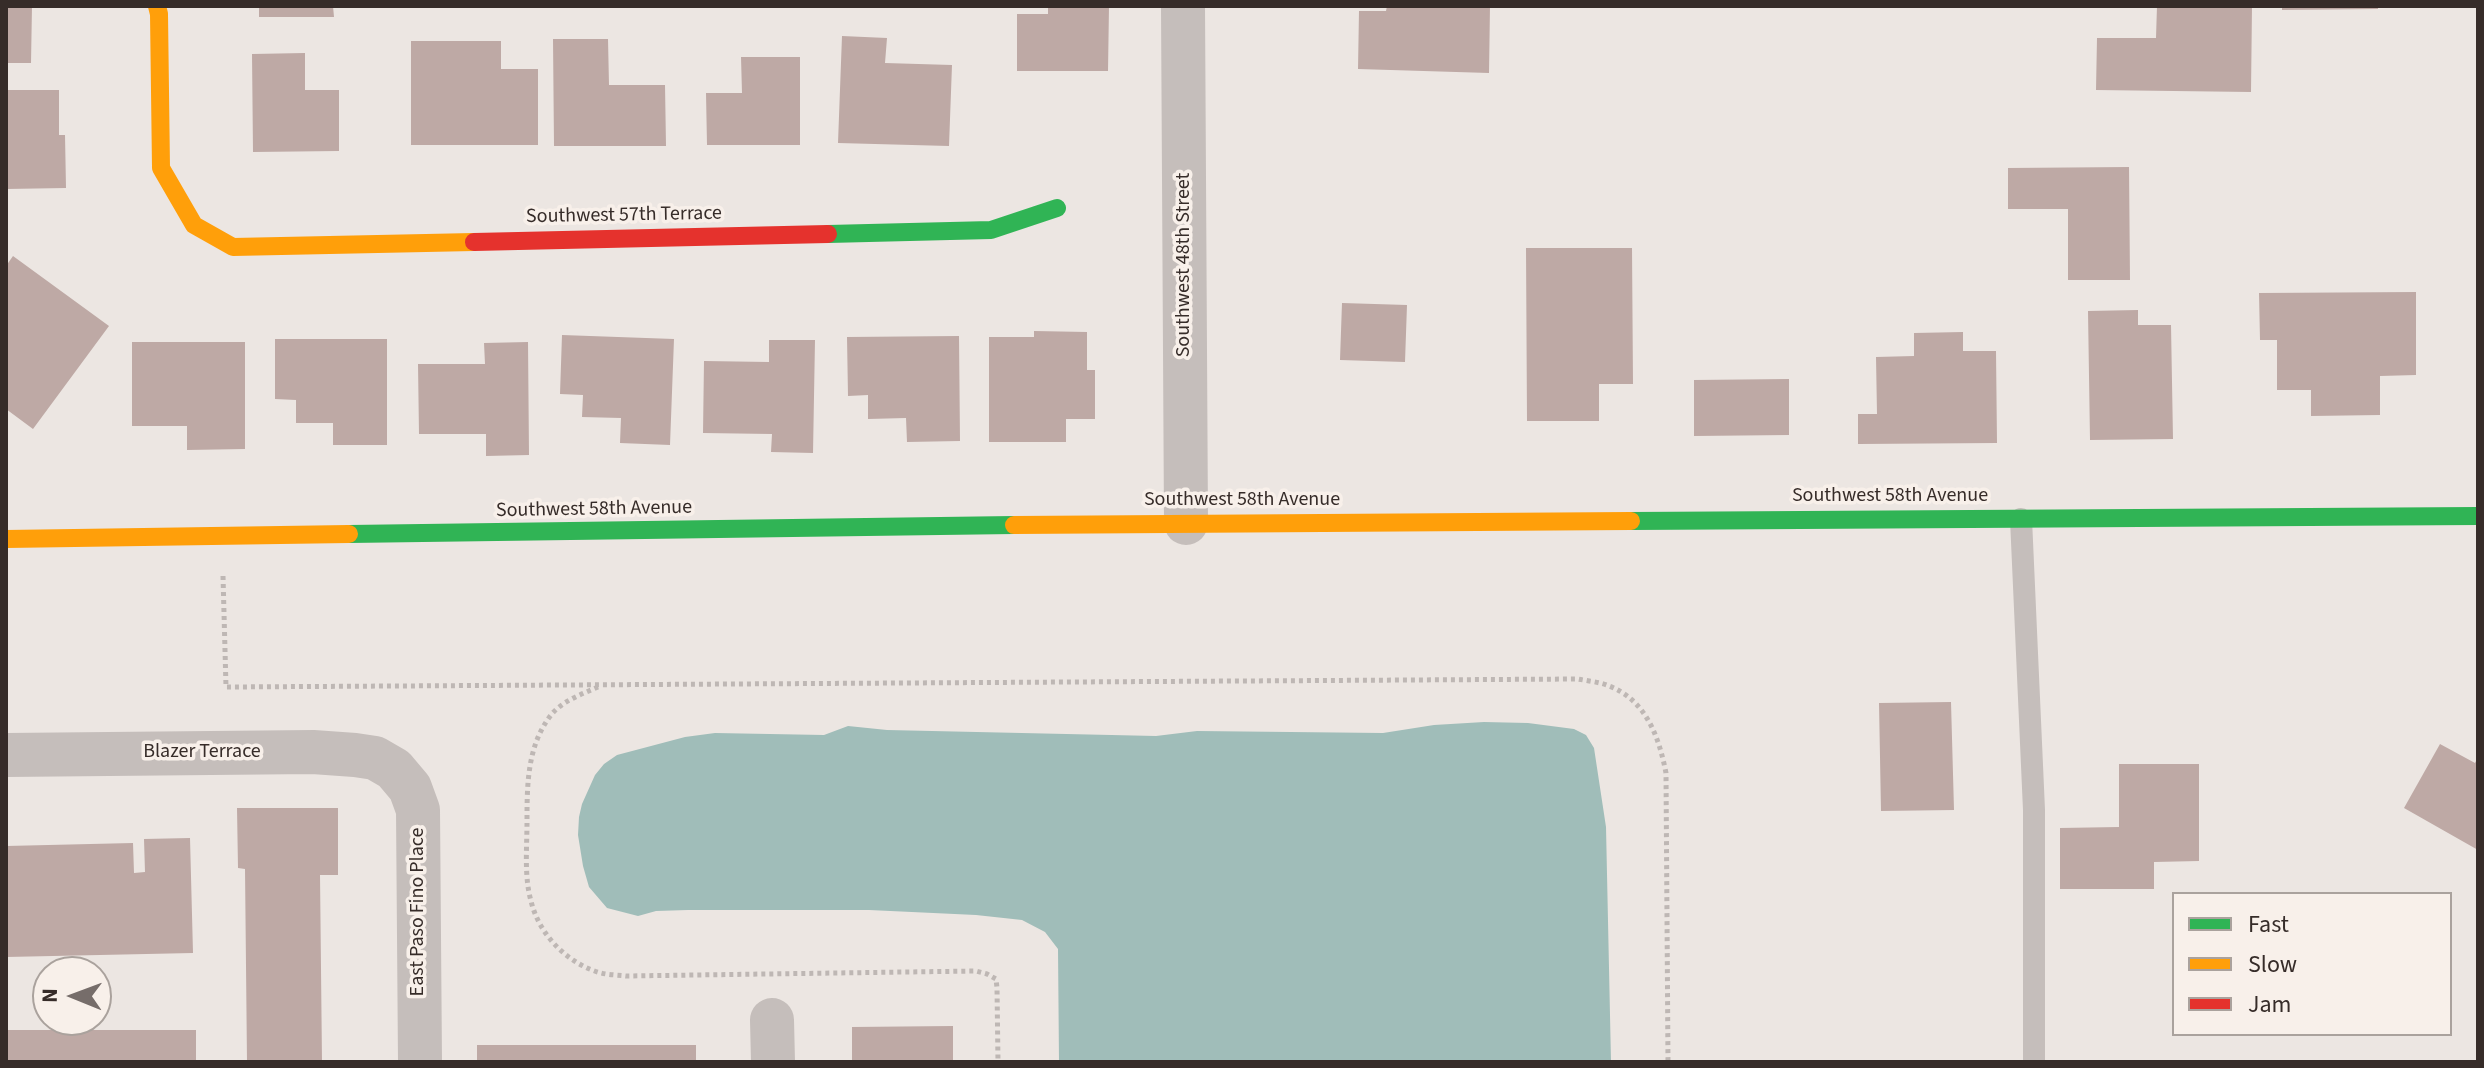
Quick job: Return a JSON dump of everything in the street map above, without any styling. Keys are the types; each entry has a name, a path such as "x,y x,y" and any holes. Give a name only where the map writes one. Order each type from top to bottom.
{"street":[{"name":"Southwest 57th Terrace","path":"157,6 161,168 194,225 233,247 991,230 1057,208"},
{"name":"Southwest 48th Street","path":"1183,6 1186,523"},
{"name":"Southwest 58th Avenue","path":"6,539 1186,523 2478,516"},
{"name":"Blazer Terrace","path":"6,755 313,752 375,758 394,769"},
{"name":"East Paso Fino Place","path":"394,769 410,788 418,810 420,1062"}],"lane":[{"path":"2021,519 2034,810 2034,1062"}],"path":[{"path":"223,570 226,687 1578,679 1609,686 1633,701 1650,722 1661,747 1666,773 1668,1062"},
{"path":"602,685 577,696 552,714 544,726 527,778 527,877 531,902 540,924 555,945 589,968 626,976 976,971 996,979 998,1062"}],"water":[{"path":"1528,723 1574,729 1586,735 1594,748 1606,827 1611,1062 1059,1062 1058,949 1045,932 1022,920 869,910 688,910 656,911 638,916 607,908 589,887 578,835 582,804 595,775 604,764 617,755 685,737 715,733 824,735 848,726 887,730 1156,736 1197,731 1383,733 1434,725"}],"building":[{"path":"6,6 32,6 31,63 6,63"},
{"path":"259,6 333,6 334,17 259,17"},
{"path":"1048,6 1109,6 1108,71 1017,71 1017,14 1048,14"},
{"path":"1387,6 1490,6 1489,73 1358,69 1359,11 1386,11"},
{"path":"2157,6 2252,6 2251,92 2096,90 2097,38 2156,38"},
{"path":"2282,6 2378,6 2378,9 2282,10"},
{"path":"842,36 887,38 885,63 952,65 949,146 838,143"},
{"path":"553,39 608,39 609,85 665,85 666,146 554,146"},
{"path":"411,41 501,41 501,69 538,69 538,145 411,145"},
{"path":"305,53 305,90 339,90 339,151 253,152 252,54"},
{"path":"741,57 800,57 800,145 707,145 706,93 742,93"},
{"path":"6,90 59,90 59,135 65,135 66,188 6,189"},
{"path":"2129,167 2130,280 2068,280 2068,209 2008,209 2008,168"},
{"path":"1526,248 1632,248 1633,384 1599,384 1599,421 1527,421"},
{"path":"13,256 109,326 33,429 6,409 6,266"},
{"path":"2416,292 2416,375 2380,376 2380,415 2311,416 2311,390 2277,390 2277,340 2260,340 2259,293"},
{"path":"1342,303 1407,305 1405,362 1340,360"},
{"path":"2138,310 2138,325 2171,325 2173,439 2090,440 2088,311"},
{"path":"1034,331 1087,332 1087,370 1095,370 1095,419 1066,419 1066,442 989,442 989,337 1034,337"},
{"path":"1963,332 1963,351 1996,351 1997,443 1858,444 1858,414 1877,414 1876,357 1914,356 1914,333"},
{"path":"562,335 674,339 670,445 620,443 621,418 582,417 583,395 560,394"},
{"path":"959,336 960,441 907,442 906,418 868,419 868,395 848,396 847,337"},
{"path":"275,339 387,339 387,445 333,445 333,423 296,423 296,400 275,399"},
{"path":"769,340 815,340 813,453 771,452 772,434 703,433 704,361 769,362"},
{"path":"132,342 245,342 245,449 187,450 187,426 132,426"},
{"path":"528,342 529,455 486,456 486,434 419,434 418,364 485,364 484,343"},
{"path":"1789,379 1789,435 1694,436 1694,380"},
{"path":"1951,702 1954,810 1881,811 1879,703"},
{"path":"2440,744 2475,763 2478,757 2478,850 2404,808"},
{"path":"2119,764 2199,764 2199,861 2154,862 2154,889 2060,889 2060,828 2119,827"},
{"path":"237,808 338,808 338,875 320,875 322,1062 247,1062 245,869 238,868"},
{"path":"190,838 193,953 6,957 6,846 133,843 134,873 145,872 144,839"},
{"path":"953,1026 953,1062 852,1062 852,1027"},
{"path":"6,1030 32,1030 32,1036 112,1036 112,1030 196,1030 196,1062 6,1062"},
{"path":"477,1045 696,1045 696,1062 477,1062"}],"traffic: fast":[{"path":"828,234 991,230 1057,208"},
{"path":"1631,521 2478,516"},
{"path":"349,534 1014,525"}],"traffic: slow":[{"path":"157,6 161,168 194,225 233,247 474,242"},
{"path":"1014,525 1631,521"},
{"path":"6,539 349,534"}],"traffic: jam":[{"path":"474,242 828,234"}]}
